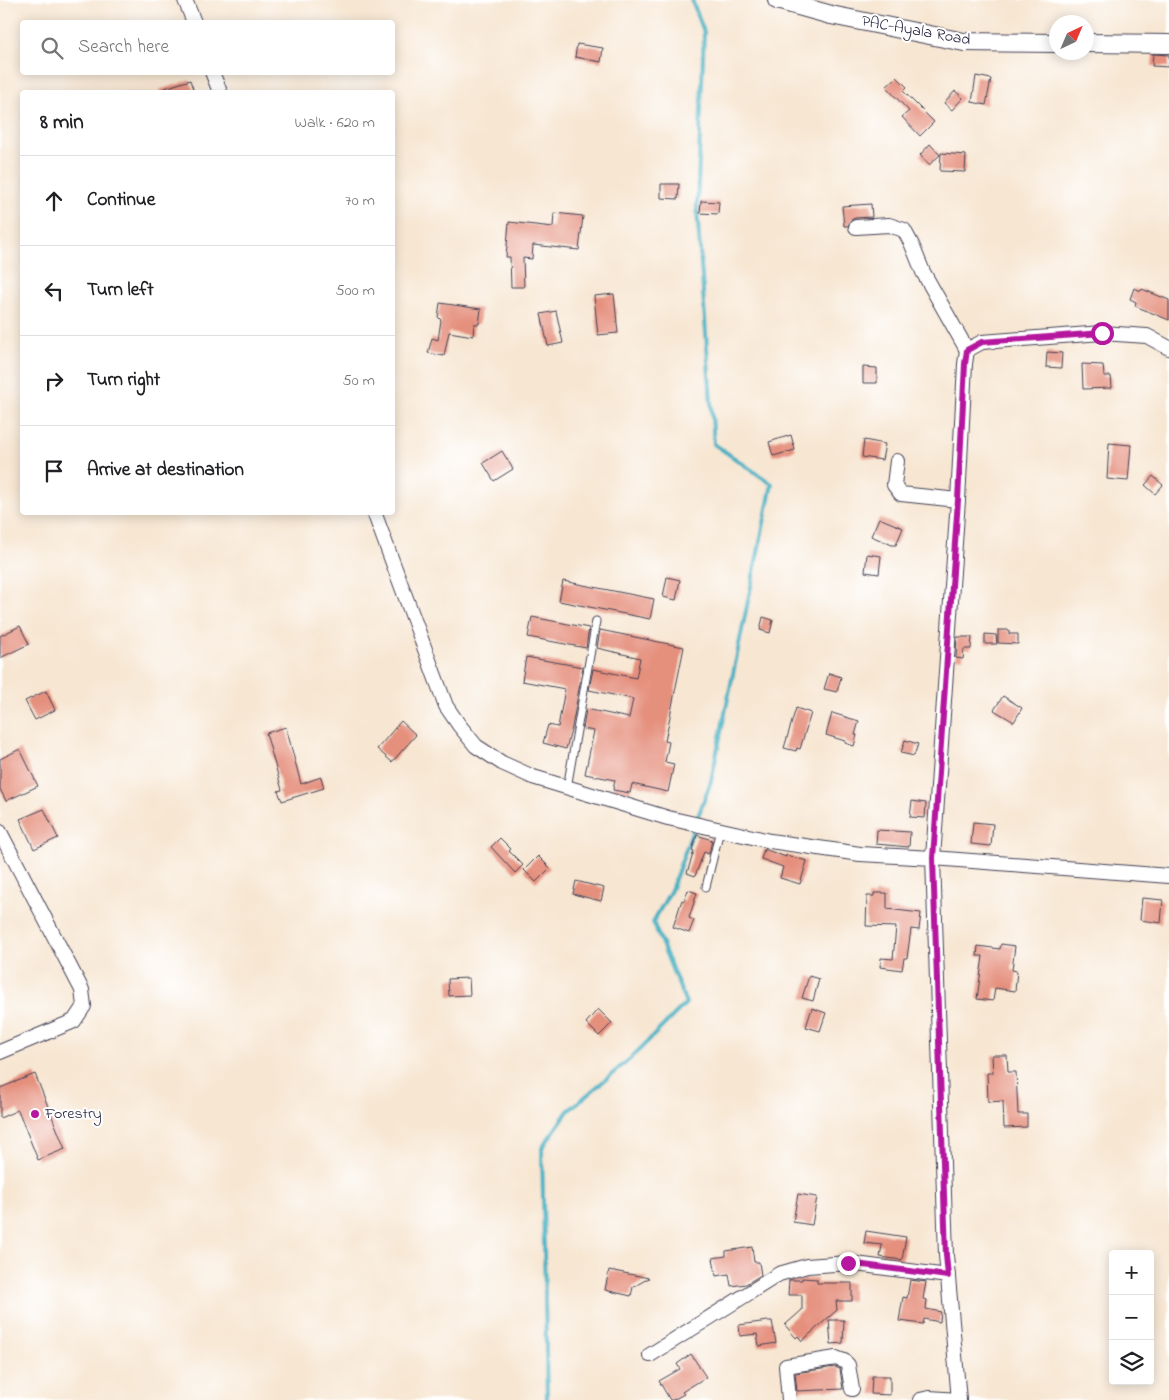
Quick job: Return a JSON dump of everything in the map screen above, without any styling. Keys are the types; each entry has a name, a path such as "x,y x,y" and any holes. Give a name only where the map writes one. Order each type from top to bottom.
{"street":[{"path":"186,0 193,20"},
{"name":"PAC-Ayala Road","path":"777,0 831,15 964,42 1049,43"},
{"path":"1094,43 1169,44"},
{"path":"213,75 219,90"},
{"path":"856,227 890,225 904,230 924,272 967,350 933,858 946,1255 959,1400 929,1398 920,1400"},
{"path":"967,350 982,342 1102,333 1147,336 1169,348"},
{"path":"897,461 894,485 901,494 958,500"},
{"path":"375,515 446,706 476,746 502,763 533,777 668,818 770,841 860,854 1169,876"},
{"path":"0,832 82,990 84,1006 74,1020 0,1052"},
{"path":"650,1355 779,1274 806,1266 848,1263 948,1276"},
{"path":"789,1400 786,1366 836,1358 848,1365 852,1389"}],"lane":[{"path":"567,788 596,621"},
{"path":"706,887 720,830"}],"building":[{"path":"577,44 603,48 601,62 575,57"},
{"path":"1153,54 1169,55 1169,67 1152,66"},
{"path":"976,76 991,79 986,105 972,102"},
{"path":"897,77 907,87 903,91 934,122 920,136 902,117 909,111 886,87"},
{"path":"190,80 193,90 159,90"},
{"path":"955,91 963,98 952,110 944,103"},
{"path":"930,144 940,155 929,165 920,155"},
{"path":"941,153 966,155 965,172 940,171"},
{"path":"661,184 679,184 678,199 661,198"},
{"path":"701,201 719,202 718,214 700,213"},
{"path":"871,204 872,217 855,218 851,220 848,226 844,226 842,206"},
{"path":"554,213 583,216 579,250 533,245 532,259 523,258 524,287 511,287 510,257 506,257 509,222 553,227"},
{"path":"1134,288 1141,291 1142,289 1169,300 1169,320 1135,306 1136,302 1130,299"},
{"path":"614,294 618,333 598,335 594,296"},
{"path":"440,303 481,309 479,324 474,324 473,336 449,332 444,356 428,353 432,338 438,340 441,320 438,317"},
{"path":"556,311 563,343 548,346 541,314"},
{"path":"1047,352 1062,353 1061,368 1046,367"},
{"path":"1082,364 1103,365 1104,376 1111,376 1112,388 1083,389"},
{"path":"863,367 877,368 877,383 863,383"},
{"path":"791,435 795,450 773,456 769,442"},
{"path":"864,440 885,444 882,460 862,457"},
{"path":"1109,443 1131,445 1128,481 1107,479"},
{"path":"502,451 513,469 494,481 483,463"},
{"path":"1153,476 1163,485 1155,494 1145,485"},
{"path":"879,518 903,528 896,545 871,536"},
{"path":"867,554 881,556 879,574 865,572"},
{"path":"667,577 680,580 676,600 663,597"},
{"path":"563,581 654,599 650,619 559,601"},
{"path":"532,617 589,628 586,648 528,637"},
{"path":"763,617 773,620 770,633 760,630"},
{"path":"20,626 29,644 0,658 0,636"},
{"path":"600,630 684,647 665,741 669,742 665,762 674,764 668,792 632,784 630,793 613,790 615,780 585,774 594,731 583,729 586,709 629,718 633,699 589,690 593,669 636,678 640,658 597,648"},
{"path":"998,630 1009,630 1009,634 1018,634 1018,644 998,643"},
{"path":"985,634 996,635 997,644 985,644"},
{"path":"957,637 972,637 971,649 964,649 963,659 956,658"},
{"path":"526,657 583,667 566,749 543,743 548,725 558,727 565,689 522,681"},
{"path":"829,673 841,677 837,692 824,689"},
{"path":"46,691 55,710 35,720 25,701"},
{"path":"1003,696 1022,708 1014,722 994,710"},
{"path":"796,708 811,713 800,749 797,748 796,751 784,748"},
{"path":"832,713 859,721 854,746 826,735"},
{"path":"401,721 416,735 392,762 377,749"},
{"path":"286,727 301,784 321,777 324,788 282,801 278,791 282,790 266,733"},
{"path":"905,740 918,744 914,756 901,753"},
{"path":"20,749 38,786 6,801 0,789 0,759"},
{"path":"912,801 926,803 925,818 910,817"},
{"path":"44,809 58,838 34,849 20,819"},
{"path":"973,822 993,824 991,846 971,844"},
{"path":"877,830 910,832 909,847 876,844"},
{"path":"697,835 712,840 709,854 704,852 695,876 687,873"},
{"path":"500,838 511,849 509,851 523,865 515,873 491,847"},
{"path":"764,849 786,857 786,855 807,861 800,884 780,878 783,867 761,859"},
{"path":"538,856 550,868 536,882 524,870"},
{"path":"576,881 604,888 601,901 573,894"},
{"path":"688,890 697,893 689,918 694,920 689,933 673,927 682,900 684,901"},
{"path":"874,893 887,893 887,909 921,913 919,930 911,929 907,958 904,958 902,970 880,967 881,958 893,959 896,927 866,926 867,896 874,896"},
{"path":"1142,898 1163,900 1161,923 1140,920"},
{"path":"1001,944 1015,946 1012,970 1017,971 1015,991 995,988 993,1001 977,999 983,956 977,956 978,946 1000,949"},
{"path":"809,976 819,979 813,1001 802,998"},
{"path":"469,978 470,995 449,996 448,979"},
{"path":"812,1008 826,1013 820,1031 806,1027"},
{"path":"598,1009 612,1023 599,1036 586,1023"},
{"path":"992,1055 1007,1055 1008,1072 1016,1072 1018,1114 1027,1114 1027,1127 1004,1128 1003,1101 988,1102 987,1073 993,1073"},
{"name":"Forestry","path":"35,1074 65,1149 38,1160 18,1110 0,1118 0,1088"},
{"path":"798,1194 817,1197 812,1225 793,1222"},
{"path":"866,1231 906,1237 902,1260 880,1257 882,1245 864,1243"},
{"path":"752,1247 754,1262 759,1262 761,1275 746,1284 731,1286 729,1274 716,1276 713,1258 726,1256 726,1251"},
{"path":"609,1270 649,1278 633,1287 631,1296 605,1290"},
{"path":"802,1278 817,1279 817,1283 852,1283 852,1301 836,1301 837,1310 802,1341 798,1336 796,1338 785,1325 802,1310 802,1295 788,1295 789,1280 802,1280"},
{"path":"910,1280 926,1282 923,1299 927,1300 926,1309 941,1312 940,1322 924,1319 923,1324 899,1321 903,1297 907,1298"},
{"path":"829,1320 844,1320 843,1343 831,1344"},
{"path":"772,1321 776,1343 759,1346 757,1334 740,1336 739,1325"},
{"path":"691,1354 706,1377 682,1392 684,1394 670,1400 659,1381 680,1369 677,1364"},
{"path":"835,1367 840,1369 843,1389 797,1391 795,1373"},
{"path":"872,1376 890,1376 890,1395 871,1394"}],"waterway":[{"path":"547,1400 542,1148 568,1111 630,1059 686,1003 653,922 671,890 711,781 772,484 714,444 697,209 704,32 692,0"}],"place":[{"name":"Forestry","path":"35,1114"}],"route":[{"path":"848,1263 948,1276 933,858 967,350 982,342 1102,333"}]}
